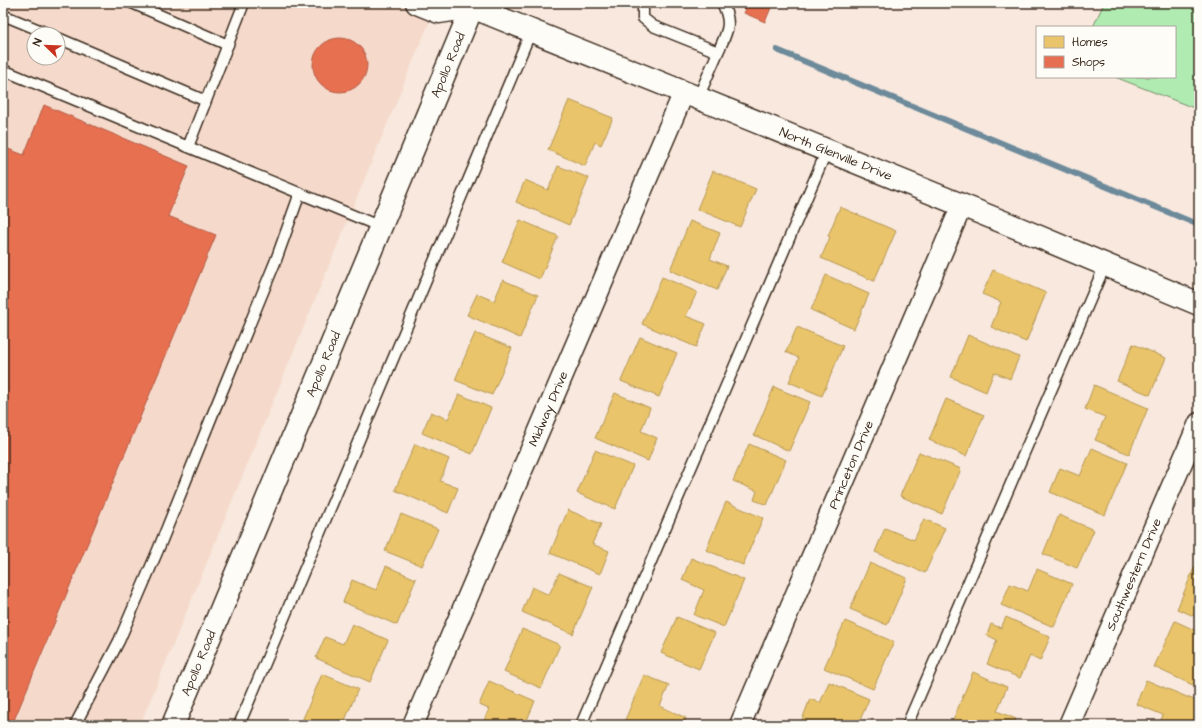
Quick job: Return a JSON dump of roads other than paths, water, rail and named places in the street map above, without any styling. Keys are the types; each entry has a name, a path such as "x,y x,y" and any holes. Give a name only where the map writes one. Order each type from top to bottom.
{"street":[{"path":"417,3 439,12 471,4"},
{"name":"North Glenville Drive","path":"471,4 531,31 827,150 1199,304"},
{"name":"Apollo Road","path":"173,725 381,227 471,4"},
{"name":"Midway Drive","path":"412,725 691,95"},
{"name":"Princeton Drive","path":"740,725 962,206"},
{"name":"Southwestern Drive","path":"1069,725 1199,423"}],"lane":[{"path":"132,3 228,45"},
{"path":"188,146 244,3"},
{"path":"643,3 643,18 653,26 718,52"},
{"path":"691,95 718,52 728,28 727,13 722,3"},
{"path":"3,14 31,26"},
{"path":"239,725 531,31"},
{"path":"66,41 206,101"},
{"path":"3,70 381,227"},
{"path":"581,725 827,150"},
{"path":"75,725 119,641 158,550 276,260 300,193"},
{"path":"907,725 1105,265"}],"waterway":[{"path":"777,50 1199,225"}]}
